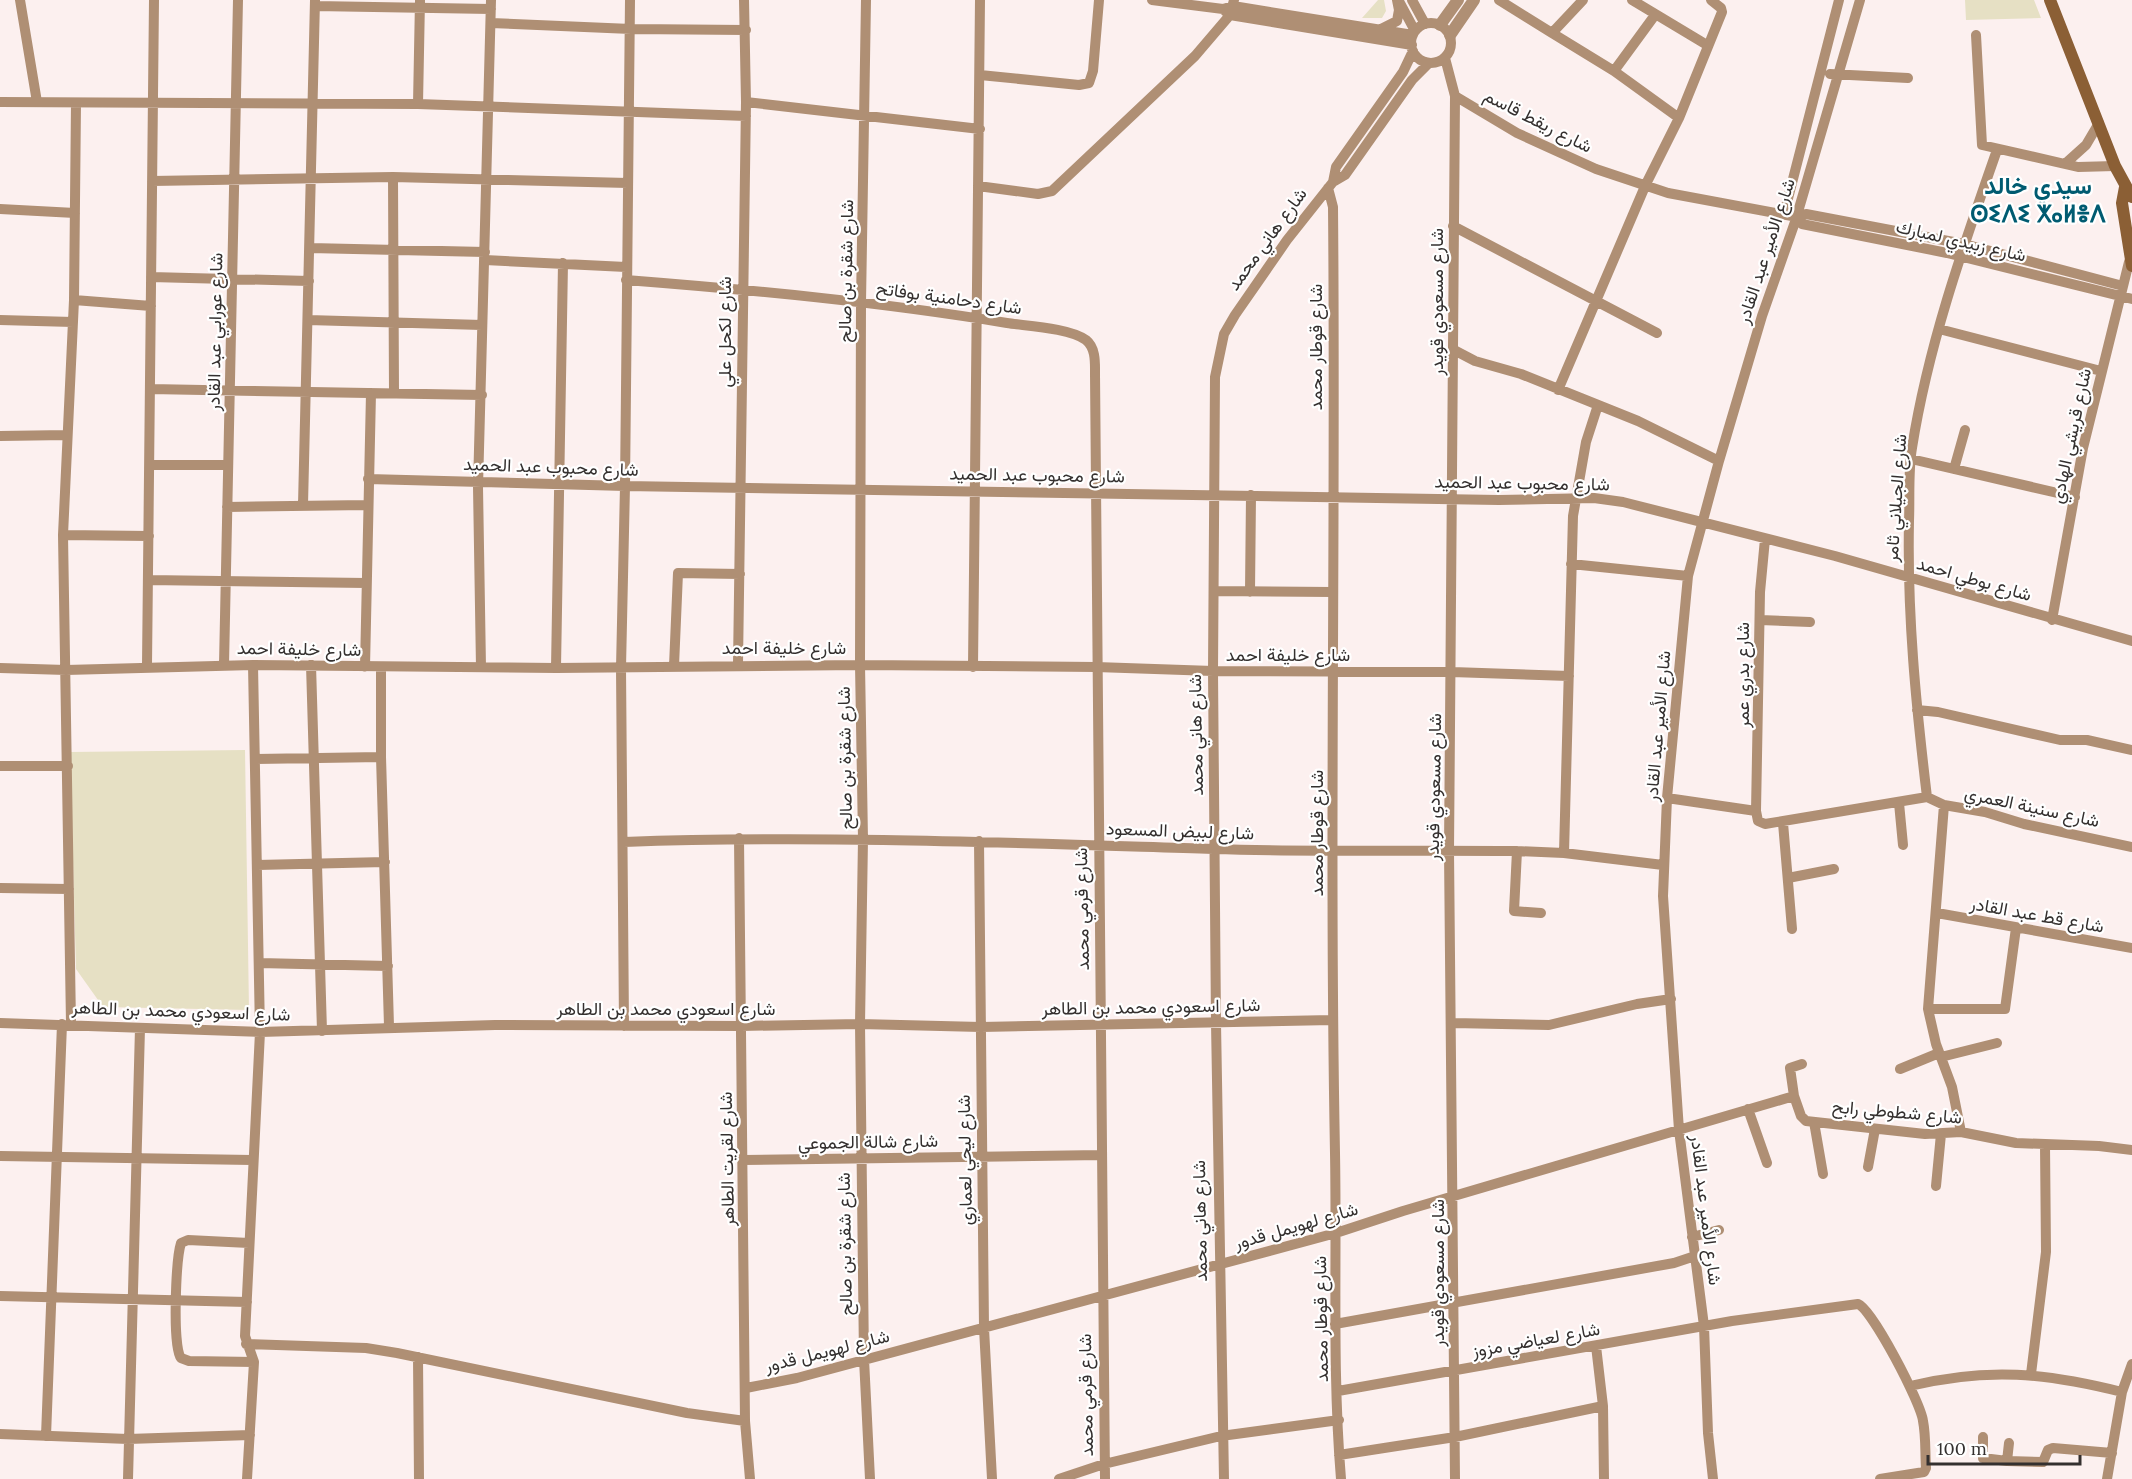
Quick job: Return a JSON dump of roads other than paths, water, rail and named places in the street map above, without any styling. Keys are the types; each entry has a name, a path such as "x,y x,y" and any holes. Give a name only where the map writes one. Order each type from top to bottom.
{"main road":[{"path":"2049,0 2115,166 2128,192 2122,203 2131,257"}],"street":[{"path":"20,0 37,102"},
{"path":"147,666 154,0"},
{"name":"شارع عورابي عبد القادر","path":"224,665 237,0"},
{"path":"624,1026 621,668 626,486 626,267 630,0"},
{"name":"شارع لكحل علي","path":"738,664 746,116 744,0"},
{"name":"شارع شقرة بن صالح","path":"866,0 861,302 860,664 863,839 860,1024 864,1359 870,1479"},
{"path":"973,667 980,0"},
{"path":"980,75 1079,85 1089,83 1093,71 1099,0"},
{"path":"1152,0 1230,7 1376,31 1413,40"},
{"path":"1376,31 1397,21 1398,0"},
{"path":"1398,0 1417,57 1429,63"},
{"path":"1412,0 1425,24"},
{"path":"1440,25 1458,0"},
{"path":"1330,185 1345,175 1412,80 1429,63 1445,58 1450,48 1450,35 1474,0"},
{"path":"1499,0 1614,71 1679,118"},
{"path":"1552,33 1583,0"},
{"path":"1632,0 1707,45"},
{"path":"1558,390 1646,184 1679,118 1722,9 1711,0"},
{"name":"شارع الأمير عبد القادر","path":"1784,214 1839,0"},
{"name":"شارع الأمير عبد القادر","path":"1713,1479 1708,1433 1704,1326 1679,1130 1663,865 1688,576 1762,316 1797,217 1836,74 1860,0"},
{"path":"303,505 315,3 491,4 479,482 481,667"},
{"path":"418,104 420,4"},
{"path":"1230,7 1413,40"},
{"path":"978,186 1038,194 1049,193 1156,95 1230,7"},
{"path":"1614,71 1655,15"},
{"path":"490,23 631,29 746,30"},
{"path":"1413,40 1425,24"},
{"path":"1425,24 1440,25 1450,35"},
{"path":"1976,35 1981,144 1997,150 2066,163 2098,168 2115,166"},
{"name":"شارع هاني محمد","path":"1224,1479 1218,1265 1213,671 1214,386 1224,334 1246,296 1330,185 1336,167 1403,72 1413,40"},
{"name":"شارع ريقط قاسم","path":"1445,58 1455,96 1551,150 1596,169 1668,193 1797,217"},
{"path":"1820,73 1908,78"},
{"name":"شارع مسعودي قويدر","path":"1455,96 1449,850 1453,1023 1455,1479"},
{"path":"0,102 236,101 418,104 746,116"},
{"path":"746,102 980,129"},
{"path":"46,1436 56,1157 66,1024 69,889 63,535 74,300 76,103"},
{"path":"2066,163 2086,145 2099,123"},
{"name":"شارع الجيلاني ثامر","path":"1927,797 1917,710 1908,576 1911,459 1939,329 1959,256 1997,150"},
{"path":"152,181 393,177 628,183"},
{"path":"393,177 394,393"},
{"name":"شارع قوطار محمد","path":"1330,185 1333,207 1332,1020 1336,1233 1335,1324 1341,1479"},
{"path":"0,211 75,213"},
{"path":"1797,217 1806,214 1964,244 2122,291 2132,299"},
{"name":"شارع زبيدي لمبارك","path":"1797,217 1802,224 2122,291"},
{"path":"1453,226 1658,333"},
{"path":"310,248 393,250 626,267"},
{"name":"شارع قريشي الهادي","path":"2052,620 2083,448 2131,257"},
{"path":"556,668 563,263"},
{"path":"151,277 309,281"},
{"name":"شارع دحامنية بوفاتح","path":"626,280 742,289 861,302 978,318 1082,338 1092,347 1095,374"},
{"path":"74,300 151,306"},
{"path":"0,320 73,322"},
{"path":"308,320 482,325"},
{"path":"1939,329 2101,370"},
{"path":"1454,350 1475,361 1521,374 1598,405 1719,461"},
{"name":"شارع قرمي محمد","path":"1095,374 1101,1295 1105,1479"},
{"path":"150,389 482,395"},
{"path":"365,667 371,393"},
{"path":"1564,853 1571,564 1575,498 1586,442 1598,405"},
{"path":"1954,468 1965,430"},
{"path":"0,436 67,435"},
{"path":"1911,459 2075,497"},
{"path":"149,465 228,465"},
{"name":"شارع محبوب عبد الحميد","path":"368,479 626,486 1607,499 1702,522"},
{"path":"1250,592 1251,495"},
{"path":"227,507 367,505"},
{"name":"شارع بوطي احمد","path":"1702,522 1908,576 2052,620 2132,641"},
{"path":"63,535 149,536"},
{"name":"شارع بدري عمر","path":"1756,811 1760,743 1760,620 1765,539"},
{"path":"1571,564 1688,576"},
{"path":"674,666 678,573 741,574"},
{"path":"148,580 366,583"},
{"path":"1214,591 1332,592"},
{"path":"1760,620 1810,622"},
{"name":"شارع خليفة احمد","path":"0,668 66,670 147,666 311,665 621,668 738,664 860,664 1213,671 1452,672 1569,676"},
{"path":"247,1479 254,1362 246,1344 247,1302 252,1160 260,1032 254,665"},
{"path":"311,665 322,1031"},
{"path":"381,667 381,757 389,1026"},
{"path":"1917,710 2060,740 2087,740 2132,750"},
{"path":"256,759 381,757"},
{"path":"0,766 68,766"},
{"path":"1667,798 1756,811 1756,818 1761,823 1783,823 1927,797"},
{"name":"شارع سنينة العمري","path":"1927,797 1944,805 1985,812 2024,824 2092,836 2132,847"},
{"path":"1899,803 1903,845"},
{"path":"1944,805 1928,1009 1940,1055 1953,1087 1961,1132"},
{"path":"1783,823 1792,929"},
{"name":"شارع لبيض المسعود","path":"624,842 739,838 863,839 1216,849 1517,851 1564,853 1663,865"},
{"name":"شارع لقريت الطاهر","path":"739,838 746,1421 750,1479"},
{"name":"شارع ليحي لعماري","path":"979,841 984,1328 992,1479"},
{"path":"1517,851 1514,911 1541,913"},
{"path":"257,865 385,862"},
{"path":"1788,878 1834,869"},
{"path":"0,888 69,889"},
{"name":"شارع قط عبد القادر","path":"1937,913 2132,948"},
{"path":"1928,1009 2005,1009 2016,928"},
{"path":"259,963 388,966"},
{"path":"1453,1023 1549,1025 1637,1004 1671,999"},
{"name":"شارع اسعودي محمد بن الطاهر","path":"0,1023 260,1032 322,1031 389,1026 860,1024 981,1027 1332,1020"},
{"path":"128,1479 140,1028"},
{"path":"1900,1069 1940,1055 1997,1043"},
{"path":"1679,1130 1794,1096 1790,1068 1802,1064"},
{"name":"شارع شطوطي رابح","path":"1794,1096 1804,1120 1814,1122 1941,1134 1961,1132 1997,1142 2099,1146 2132,1150"},
{"path":"1748,1109 1767,1162"},
{"path":"1814,1122 1823,1173"},
{"path":"1868,1167 1875,1129"},
{"name":"شارع لهويمل قدور","path":"746,1388 984,1328 1336,1233 1679,1130"},
{"path":"1936,1186 1941,1134"},
{"path":"2031,1374 2046,1252 2045,1145"},
{"name":"شارع شالة الجموعي","path":"744,1160 1101,1155"},
{"path":"0,1156 138,1156 252,1160"},
{"path":"1692,1237 1719,1230"},
{"path":"249,1243 184,1241 179,1252 176,1301 177,1350 184,1360 254,1362"},
{"path":"1335,1324 1674,1263 1695,1256"},
{"path":"0,1296 247,1302"},
{"name":"شارع لعياضي مزوز","path":"1338,1391 1704,1326 1858,1304 1867,1309 1910,1386 1923,1420 1926,1468 1924,1472 1880,1479"},
{"path":"246,1344 366,1348 687,1413 746,1421"},
{"path":"1596,1346 1603,1406 1604,1479"},
{"path":"418,1357 418,1479"},
{"path":"2107,1479 2122,1392 2132,1364"},
{"path":"1910,1386 1951,1377 2031,1374 2068,1379 2122,1392"},
{"path":"1339,1455 1455,1437 1603,1406"},
{"path":"1059,1479 1104,1464 1221,1436 1339,1420"},
{"path":"0,1434 128,1438 250,1435"},
{"path":"1983,1437 1983,1458 2007,1461 2043,1462 2048,1450 2054,1448 2112,1453"},
{"path":"2007,1461 2008,1443"}],"district":[{"name":"سيدي خالد ⵙⵉⴷⵉ ⵅⴰⵍⴻⴷ","path":"2038,200"}]}
